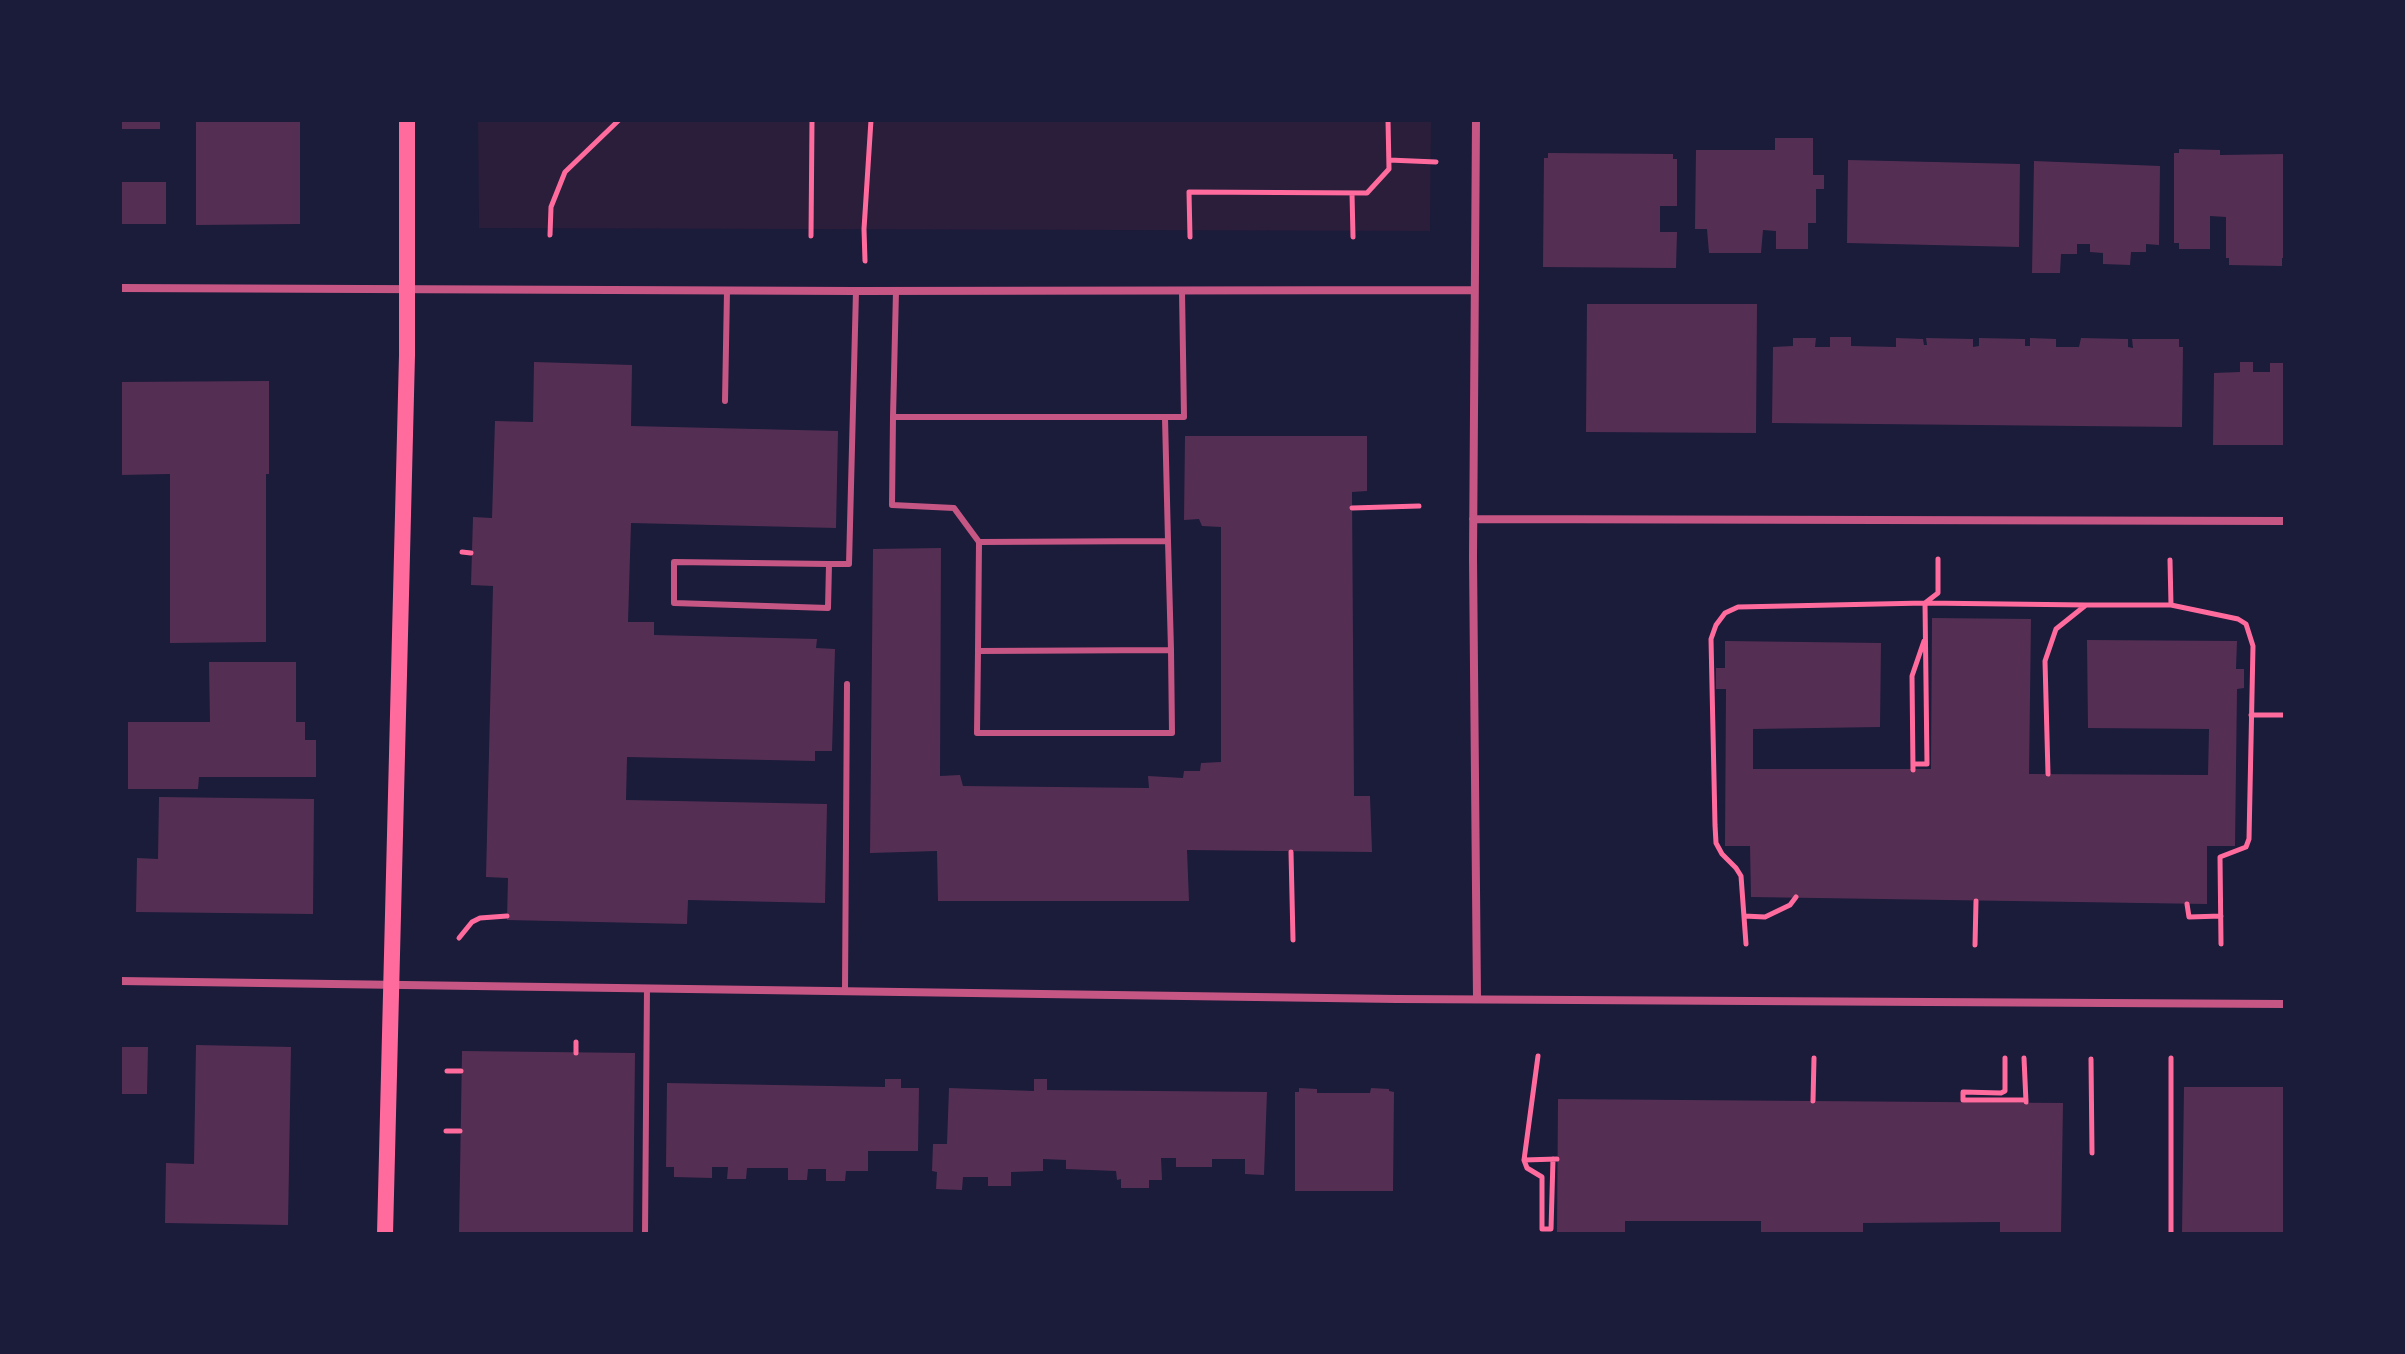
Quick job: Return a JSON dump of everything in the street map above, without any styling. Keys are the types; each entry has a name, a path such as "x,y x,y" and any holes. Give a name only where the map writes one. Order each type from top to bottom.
{"main road":[{"path":"385,1234 407,290 407,120"}],"street":[{"path":"1476,120 1473,519 1477,999"},
{"path":"120,288 1474,290"},
{"path":"1473,519 2285,521"},
{"path":"120,981 1477,999 2285,1004"}],"lane":[{"path":"725,401 727,291"},
{"path":"829,564 828,608 674,603 674,562 849,564 856,291"},
{"path":"896,291 892,505 954,508 979,542 977,733 1172,733 1165,418"},
{"path":"893,417 1184,417 1182,291"},
{"path":"979,542 1168,541"},
{"path":"978,651 1171,650"},
{"path":"845,990 847,684"},
{"path":"645,1234 647,988"}],"path":[{"path":"550,235 551,207 565,172 619,120"},
{"path":"811,236 812,120"},
{"path":"865,261 871,120"},
{"path":"1190,237 1189,192 1367,193 1389,169 1388,120"},
{"path":"1389,160 1436,162"},
{"path":"1352,193 1353,237"},
{"path":"1352,508 1419,506"},
{"path":"462,552 471,553"},
{"path":"1925,603 1938,593 1938,559"},
{"path":"2170,560 2171,605"},
{"path":"1925,603 1926,634 1927,764 1914,767 1912,676 1926,634"},
{"path":"1746,944 1741,876 1716,843 1711,639 1716,625 1725,613 1738,607 1925,603 2171,605 2238,619 2246,624 2253,646 2249,839 2246,847 2220,857 2221,944"},
{"path":"2048,774 2045,661 2056,629 2086,605"},
{"path":"2251,715 2285,715"},
{"path":"1291,852 1293,940"},
{"path":"1744,916 1765,917 1790,905 1796,897"},
{"path":"1975,945 1976,901"},
{"path":"2187,904 2189,917 2221,916"},
{"path":"459,938 472,922 480,918 507,916"},
{"path":"576,1042 576,1053"},
{"path":"1524,1160 1555,1159 1551,1229 1542,1229 1542,1177 1527,1168 1524,1160 1538,1056"},
{"path":"1813,1101 1814,1058"},
{"path":"2005,1058 2005,1091 1963,1092 1963,1100 2026,1101 2024,1058"},
{"path":"2171,1058 2171,1234"},
{"path":"2091,1059 2092,1153"},
{"path":"447,1071 461,1071"},
{"path":"446,1131 460,1131"}],"shaded area":[{"path":"478,120 1431,120 1430,231 479,228"}],"building":[{"path":"120,120 160,120 160,129 120,129"},
{"path":"196,120 300,120 300,224 196,225"},
{"path":"1775,138 1813,138 1813,175 1824,175 1824,189 1816,189 1816,223 1808,223 1808,249 1776,249 1776,231 1763,230 1761,253 1709,253 1707,229 1695,229 1696,150 1775,150"},
{"path":"2179,149 2220,150 2220,155 2285,154 2285,258 2282,258 2282,266 2229,265 2229,258 2226,258 2226,217 2210,216 2210,249 2179,249 2179,243 2174,243 2174,153 2179,153"},
{"path":"1548,153 1673,154 1673,159 1677,159 1677,206 1660,206 1660,232 1677,232 1676,268 1543,267 1544,158 1548,158"},
{"path":"1848,160 2020,164 2019,247 1847,243"},
{"path":"2034,161 2160,166 2159,245 2146,244 2146,252 2131,252 2130,265 2103,264 2103,253 2090,252 2090,244 2077,244 2077,254 2061,254 2060,273 2032,273"},
{"path":"120,182 166,182 166,224 120,224"},
{"path":"1587,304 1757,304 1756,433 1586,432"},
{"path":"1830,337 1851,337 1851,346 1896,347 1896,338 1923,339 1924,345 1927,345 1926,338 1973,339 1973,347 1979,346 1979,338 2025,339 2025,346 2030,346 2030,338 2056,339 2056,347 2079,347 2081,338 2128,339 2128,347 2133,348 2132,339 2179,339 2179,347 2183,347 2182,427 1772,423 1773,347 1793,346 1793,338 1816,338 1815,347 1830,347"},
{"path":"534,362 632,365 631,426 838,431 836,528 631,523 628,622 654,622 654,635 817,639 816,648 835,649 832,751 815,751 815,761 627,757 626,800 827,804 825,903 688,900 687,924 507,920 508,878 486,877 493,586 471,585 473,517 492,518 495,421 533,422"},
{"path":"2240,362 2253,362 2253,372 2270,372 2270,363 2284,363 2285,445 2213,445 2214,373 2240,372"},
{"path":"269,381 266,642 170,643 170,474 120,475 120,382"},
{"path":"1185,436 1367,436 1367,491 1352,492 1354,796 1370,796 1372,852 1187,850 1189,901 938,901 937,851 870,853 873,549 941,548 940,776 960,775 963,786 1149,788 1148,776 1183,778 1184,771 1200,771 1201,763 1221,762 1221,527 1202,526 1199,519 1184,520"},
{"path":"1932,618 2031,619 2029,774 2208,775 2209,729 2088,728 2087,640 2237,641 2236,669 2244,669 2244,688 2237,689 2235,846 2207,846 2207,904 1751,897 1750,846 1725,846 1726,689 1716,689 1716,668 1725,668 1725,641 1881,643 1880,727 1753,729 1753,769 1931,769"},
{"path":"209,662 296,662 296,722 305,722 305,740 316,740 316,777 199,777 198,789 128,789 128,722 210,722"},
{"path":"159,797 314,799 313,914 136,912 137,858 158,859"},
{"path":"196,1045 291,1047 288,1225 165,1223 166,1163 194,1164"},
{"path":"120,1047 148,1047 147,1094 120,1094"},
{"path":"462,1051 635,1053 633,1234 459,1234"},
{"path":"885,1079 901,1079 901,1088 919,1088 918,1151 868,1151 868,1171 846,1171 845,1181 826,1181 826,1169 808,1169 807,1180 788,1180 788,1168 747,1168 746,1179 727,1179 728,1167 712,1167 712,1178 674,1177 674,1167 666,1167 667,1083 885,1087"},
{"path":"1034,1079 1047,1079 1047,1090 1267,1092 1264,1175 1245,1174 1245,1159 1212,1159 1212,1167 1176,1167 1176,1158 1161,1158 1162,1180 1149,1180 1149,1188 1121,1188 1121,1179 1117,1180 1116,1171 1066,1169 1066,1160 1043,1159 1043,1171 1011,1172 1011,1186 988,1186 988,1177 963,1177 962,1190 936,1189 937,1172 932,1171 933,1144 947,1144 949,1088 1034,1091"},
{"path":"2184,1087 2285,1087 2285,1234 2182,1234"},
{"path":"1299,1088 1317,1089 1317,1093 1370,1093 1371,1088 1394,1092 1393,1191 1295,1191 1295,1092 1299,1092"},
{"path":"1558,1099 2063,1103 2061,1234 2000,1234 2000,1222 1863,1223 1863,1234 1761,1234 1761,1221 1625,1221 1625,1234 1557,1234"}]}
